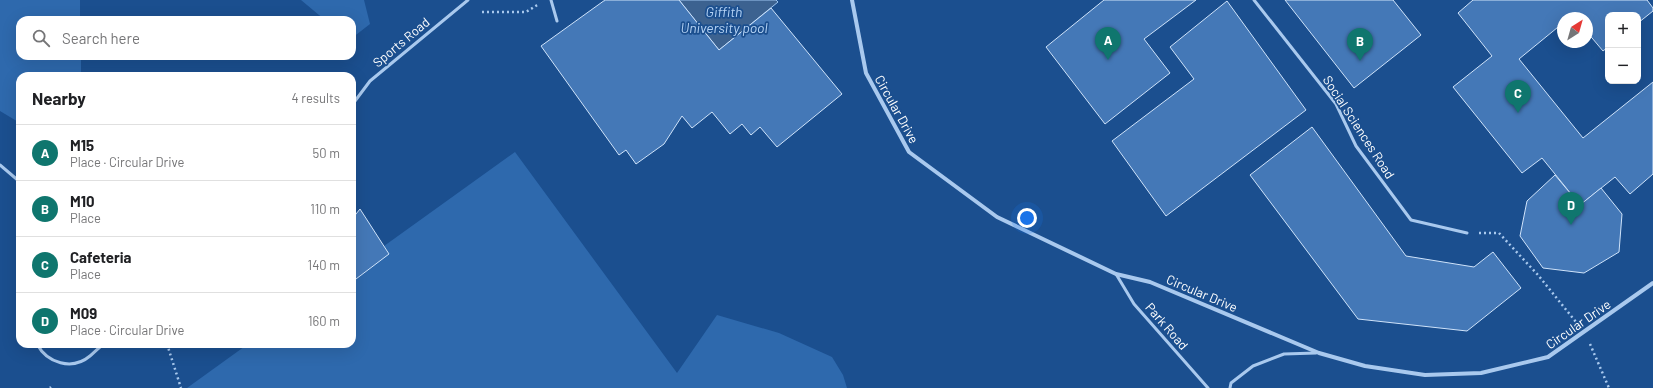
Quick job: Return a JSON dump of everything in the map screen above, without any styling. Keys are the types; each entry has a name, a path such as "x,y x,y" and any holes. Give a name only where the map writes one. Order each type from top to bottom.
{"street":[{"name":"Circular Drive","path":"852,0 866,73 909,152 997,217 1116,274 1150,282 1319,353 1365,366 1425,375 1481,373 1548,357 1653,282"}],"lane":[{"name":"Sports Road","path":"356,99 370,81 468,0"},
{"path":"551,0 557,21"},
{"name":"Social Sciences Road","path":"1254,0 1336,104 1356,146 1411,220 1467,233"},
{"path":"0,165 16,179"},
{"name":"Park Road","path":"1116,274 1134,304 1208,388"},
{"path":"39,348 48,358 58,363 69,364 80,362 90,356 97,348"},
{"path":"1230,388 1231,383 1253,366 1284,354 1319,353"}],"path":[{"path":"482,12 526,12 545,0"},
{"path":"1467,233 1499,233 1538,275"},
{"path":"168,348 181,388"}],"shaded area":[{"path":"0,0 80,0 80,16 16,16 16,60 81,60 81,72 16,72 16,121 0,111"},
{"path":"301,0 364,0 370,24 356,35 356,16 320,16"},
{"path":"515,152 677,373 717,315 779,333 832,357 843,375 847,388 187,388 242,348 356,348 356,266"}],"water":[{"name":"Giffith University pool","path":"679,0 776,0 778,2 719,50"}],"building":[{"path":"605,0 679,0 719,50 771,8 842,94 777,147 760,127 751,135 742,124 730,134 712,112 692,128 682,116 664,144 636,164 626,150 619,155 541,46"},
{"path":"1104,0 1196,0 1144,39 1170,73 1105,124 1046,47"},
{"path":"1285,0 1393,0 1421,35 1354,88"},
{"path":"1473,0 1647,0 1653,8 1653,11 1641,21 1641,12 1605,12 1605,49 1603,51 1593,39 1593,12 1557,12 1557,28 1519,59 1583,138 1653,82 1653,174 1630,194 1615,177 1580,205 1542,158 1522,173 1453,87 1492,56 1458,13"},
{"path":"1227,1 1306,110 1166,216 1112,141 1194,79 1170,47"},
{"path":"1312,127 1406,256 1474,267 1493,252 1521,288 1467,331 1358,319 1250,175"},
{"path":"1555,175 1580,205 1601,188 1622,214 1619,252 1584,273 1543,268 1520,236 1527,201"},
{"path":"360,209 389,254 356,279 356,214"}],"place":[{"name":"M15","path":"1108,60"},
{"name":"M10","path":"1360,61"},
{"name":"Cafeteria","path":"1518,113"},
{"name":"M09","path":"1571,225"}]}
